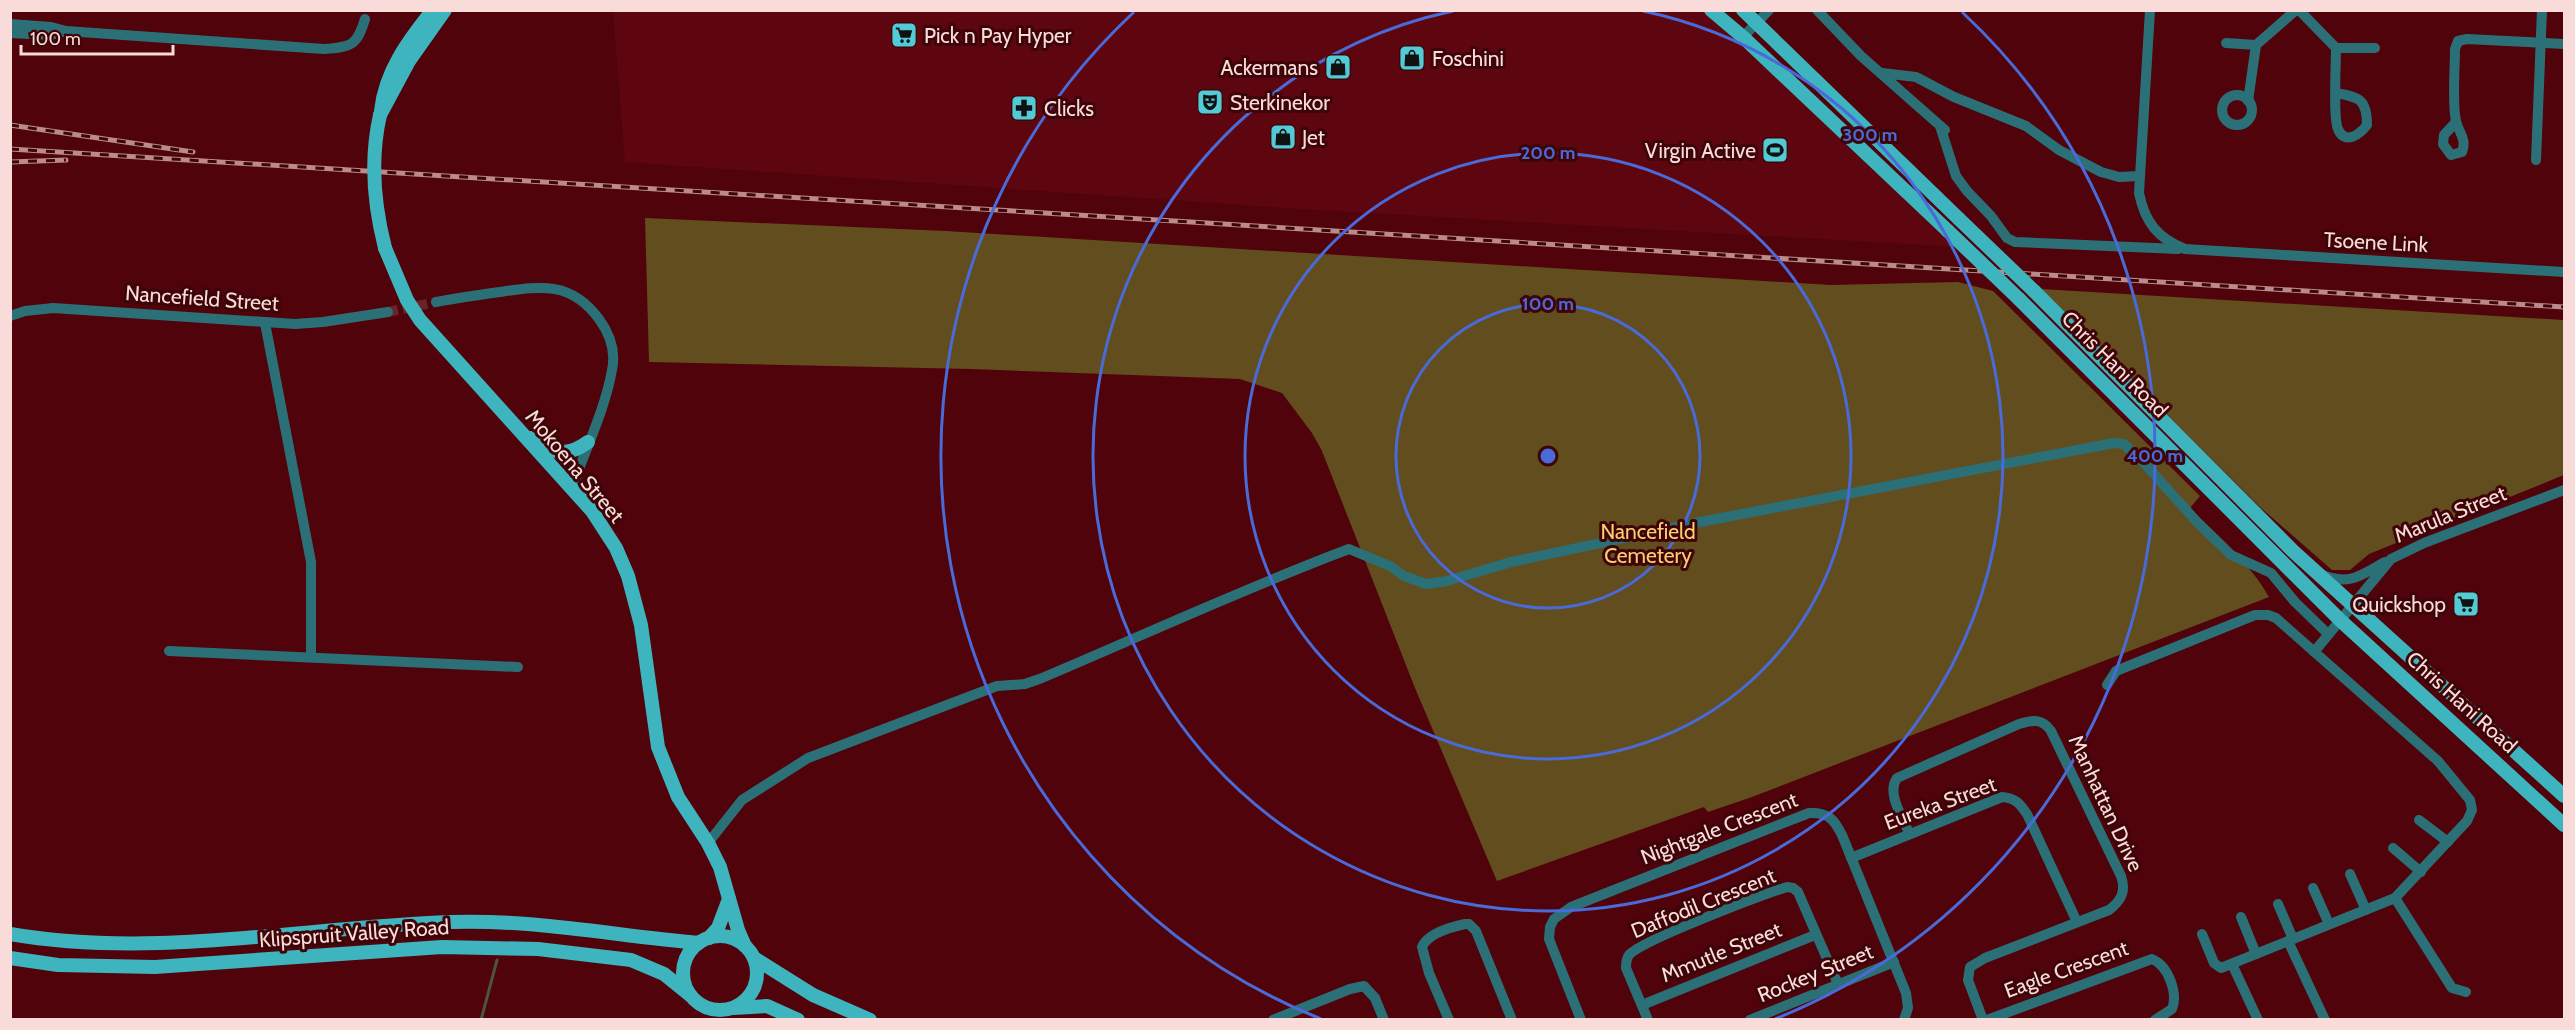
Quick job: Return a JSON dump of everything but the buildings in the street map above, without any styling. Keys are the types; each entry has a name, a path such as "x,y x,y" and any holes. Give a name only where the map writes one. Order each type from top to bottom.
{"main road":[{"name":"Mokoena Street","path":"433,10 399,57 380,115 375,141 375,191 385,248 407,300 420,320 572,488 603,527 628,576 641,625 658,747 678,797 708,843 720,867 738,930 745,946"},
{"name":"Mokoena Street","path":"387,95 445,10"},
{"name":"Chris Hani Road","path":"1712,10 2019,299 2340,620 2565,825"},
{"name":"Chris Hani Road","path":"1743,10 2034,291 2352,606 2565,796"},
{"path":"519,430 561,453 570,453 588,442"},
{"path":"703,1020 683,976 684,966 692,949 718,928 729,899"},
{"name":"Klipspruit Valley Road","path":"10,934 60,941 143,944 417,924 482,922 704,940"},
{"path":"704,940 728,937 745,946 754,958 813,995 870,1020"},
{"name":"Klipspruit Valley Road","path":"10,958 58,965 155,967 442,947 538,949 631,960 654,968 693,998"},
{"path":"730,1012 748,998 753,990 757,978 754,958"},
{"path":"693,998 716,1010 730,1012 767,1006 798,1020"}],"street":[{"path":"1743,37 1769,10"},
{"path":"1817,10 1861,56 1882,73 1916,77 1954,97 2026,126 2059,150 2101,172 2120,177 2139,176 2150,10"},
{"path":"2248,101 2256,45 2297,10 2336,48 2374,48"},
{"path":"2536,160 2542,10"},
{"path":"10,24 51,27 66,31 324,49 347,47 356,42 365,19"},
{"path":"10,33 51,35 66,31"},
{"path":"2456,122 2455,49 2457,42 2467,39 2565,44"},
{"path":"2226,43 2256,45"},
{"path":"2336,48 2336,93"},
{"name":"Tsoene Link","path":"1882,73 1944,129 1956,176 2007,238 2015,242 2185,249 2565,272"},
{"name":"Tsoene Link","path":"2139,176 2139,193 2143,210 2154,230 2170,244 2185,249"},
{"path":"436,302 543,287 570,293 584,302 604,326 612,341 610,378 572,488"},
{"name":"Nancefield Street","path":"12,315 25,310 53,308 265,323 323,322 388,312"},
{"path":"265,323 311,562 311,657"},
{"path":"708,843 742,800 808,758 997,686 1025,684 1042,678 1155,631 1206,606 1349,549 1389,566 1404,576 1426,584 1448,581 1511,562 1700,522 2114,443 2124,444 2143,462 2197,522 2231,555 2271,573 2295,602 2328,634"},
{"name":"Marula Street","path":"2314,652 2391,559 2424,543 2565,490"},
{"path":"2317,572 2335,580 2351,580 2391,559"},
{"path":"2107,685 2116,671 2255,615 2268,615 2276,618 2438,761 2468,795 2472,810 2467,821 2395,898 2256,954 2217,967 2202,934"},
{"path":"169,651 518,667"},
{"name":"Manhattan Drive","path":"1909,833 1893,792 1897,778 2019,724 2034,721 2046,723 2077,783 2124,886 2118,904 2109,910 1985,958 1970,967 1968,980 1985,1020"},
{"name":"Eureka Street","path":"1851,858 2002,796 2012,797 2019,802 2027,814 2077,922"},
{"name":"Nightgale Crescent","path":"1581,1020 1549,939 1550,927 1560,914 1604,893 1809,813 1822,813 1835,821 1908,1001 1904,1020"},
{"path":"2419,820 2448,842"},
{"path":"2393,848 2421,872"},
{"path":"2350,874 2366,910"},
{"name":"Daffodil Crescent","path":"1648,1020 1626,968 1629,954 1641,946 1778,890 1793,888 1804,906 1838,984"},
{"path":"2313,888 2329,924"},
{"path":"2395,898 2452,988 2466,992"},
{"path":"2278,904 2325,1020"},
{"path":"2241,917 2256,954"},
{"path":"1449,1020 1429,973 1422,947 1425,940 1434,935 1468,924 1476,931 1512,1020"},
{"name":"Mmutle Street","path":"1642,1005 1815,935"},
{"name":"Eagle Crescent","path":"1985,1020 2152,959 2163,966 2175,995 2172,1010 2155,1020"},
{"name":"Rockey Street","path":"1750,1020 1894,962"},
{"path":"2232,963 2258,1020"},
{"path":"1273,1020 1350,989 1365,986 1376,998 1384,1020"}],"shaded area":[{"path":"613,11 1707,11 1959,247 1300,209 625,162"}],"green space":[{"name":"Nancefield Cemetery","path":"645,218 946,231 1831,285 1958,282 1993,291 2200,496 2190,508 2243,561 2269,597 1752,797 1708,812 1704,807 1497,881 1415,688 1322,451 1312,433 1282,393 1240,379 971,369 649,362"},
{"path":"2041,289 2564,320 2564,475 2369,554 2350,570 2332,570 2261,508"}],"waterway":[{"path":"481,1020 497,960"}],"tunnel":[{"path":"388,312 436,302"}],"railway":[{"path":"10,125 193,152"},
{"path":"10,149 2564,307"},
{"path":"10,162 66,160"}],"place":[{"name":"Pick n Pay Hyper","path":"904,35"},
{"name":"Foschini","path":"1412,58"},
{"name":"Ackermans","path":"1338,67"},
{"name":"Sterkinekor","path":"1210,102"},
{"name":"Clicks","path":"1024,108"},
{"name":"Jet","path":"1283,137"},
{"name":"Virgin Active","path":"1775,150"},
{"name":"Quickshop","path":"2466,604"}]}
